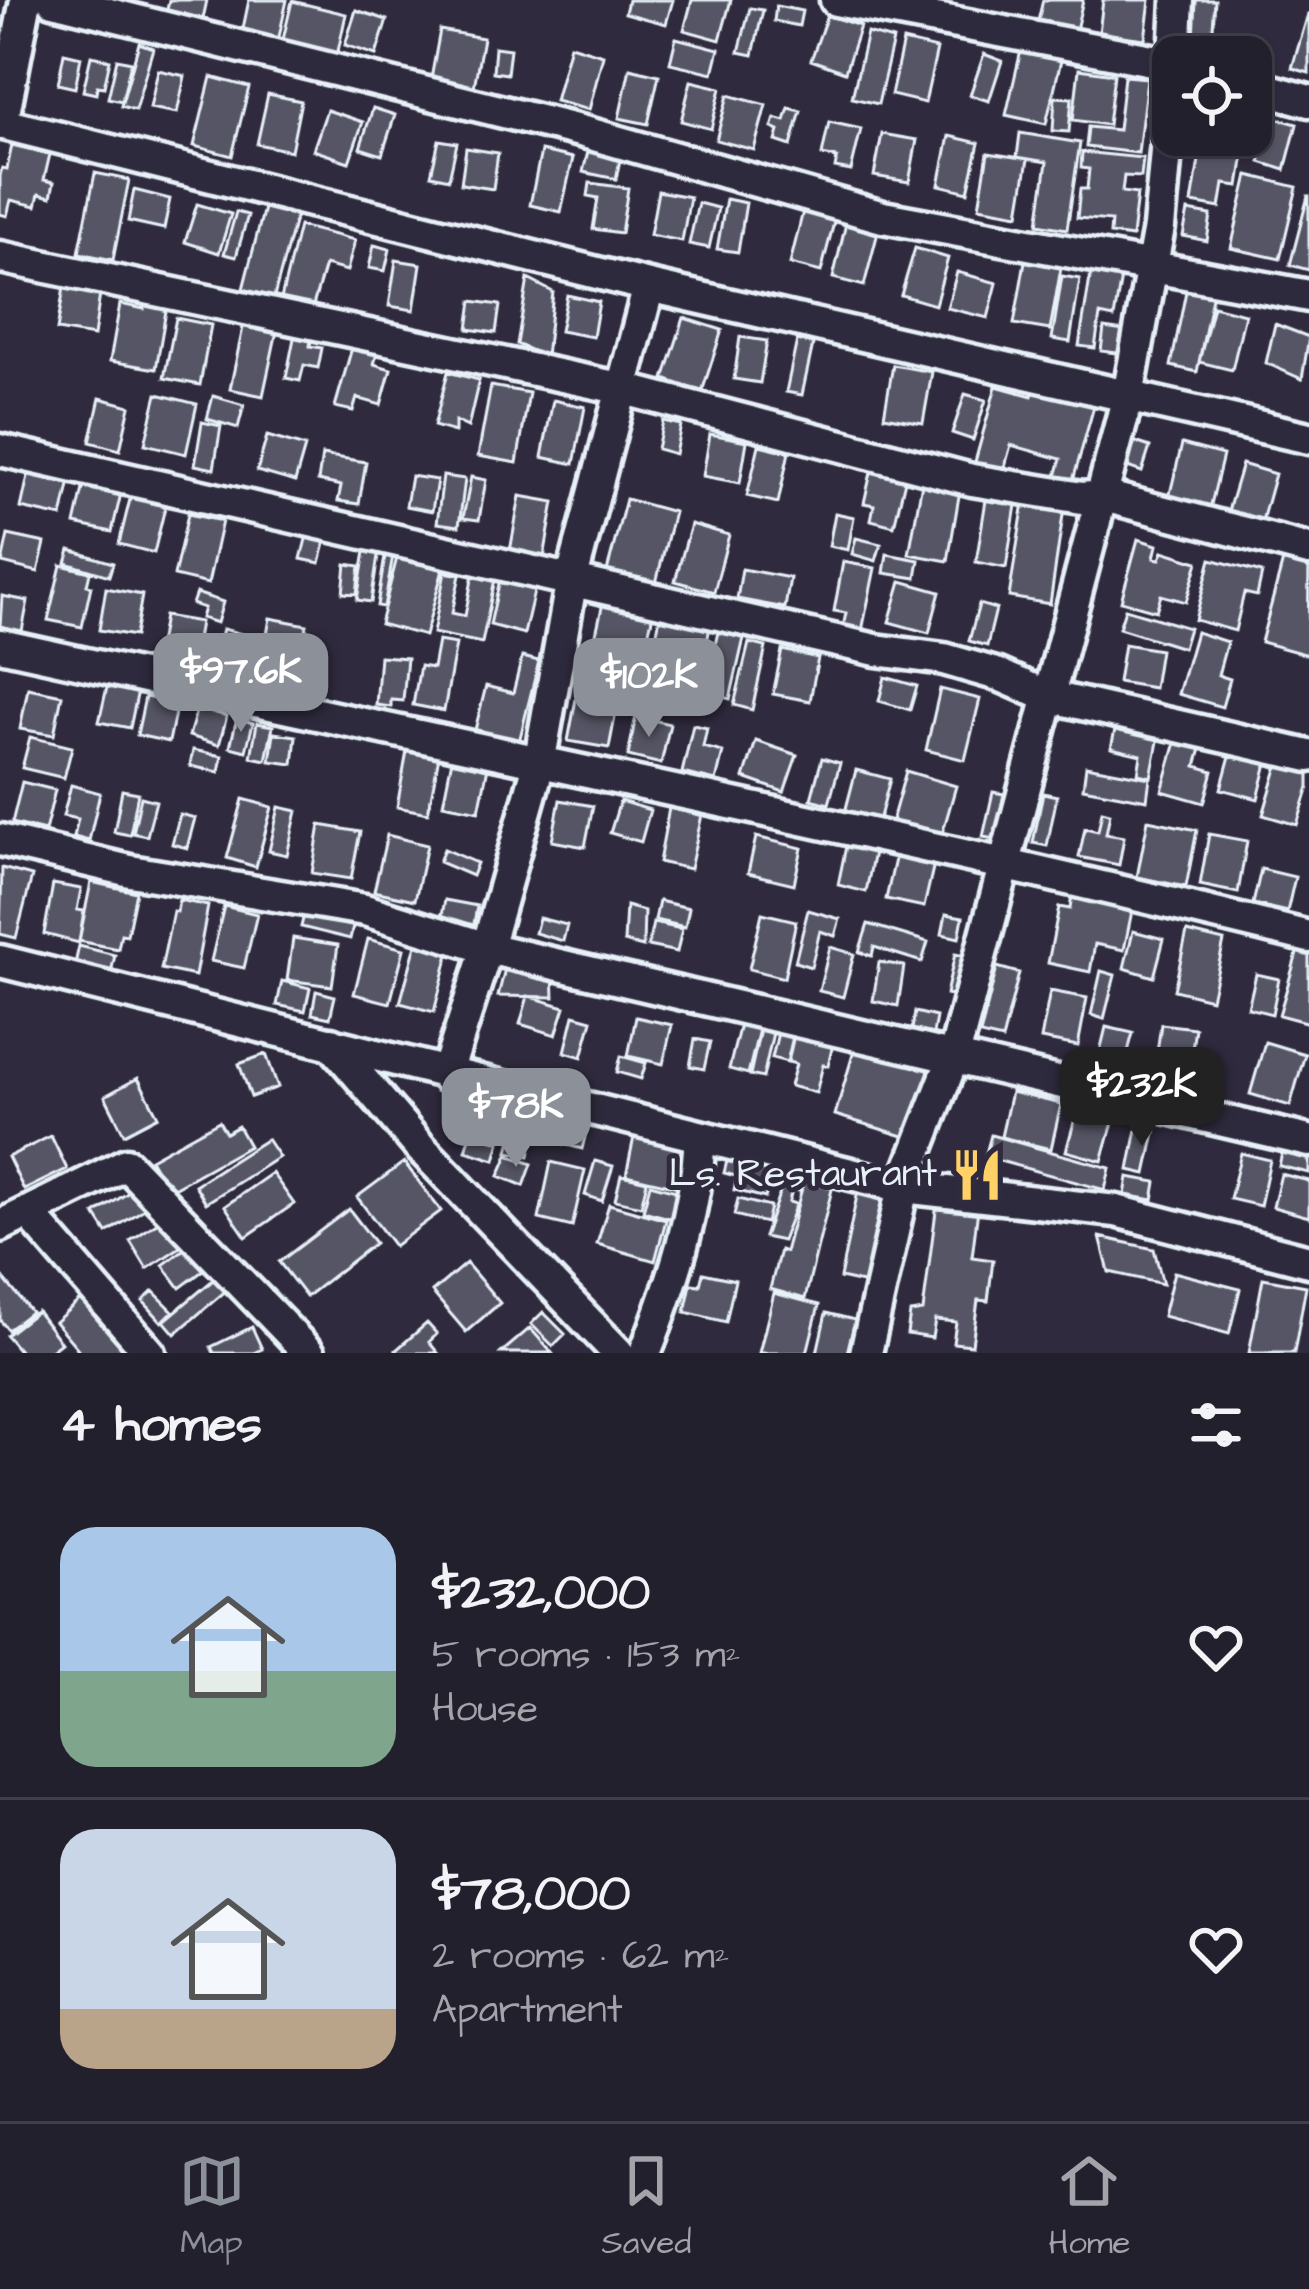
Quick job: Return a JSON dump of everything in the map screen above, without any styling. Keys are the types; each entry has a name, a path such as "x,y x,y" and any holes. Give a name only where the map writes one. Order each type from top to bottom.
{"street":[{"path":"26,0 1,124 649,286 1309,438"},
{"path":"53,0 584,132 883,217 1309,296"},
{"path":"836,0 1152,56"},
{"path":"1176,36 1178,0"},
{"path":"1272,91 1309,101"},
{"path":"866,1353 903,1187 954,1057 1104,496 1151,267 1164,156"},
{"path":"0,257 624,389 972,480 1082,498 1104,496 1309,550"},
{"path":"446,1076 539,764 572,578 649,286"},
{"path":"0,450 876,650 944,659 1047,696 1309,756"},
{"path":"0,645 1007,862 1309,937"},
{"path":"0,840 130,871 365,910 487,948 1309,1141"},
{"path":"0,961 903,1187 1116,1211 1309,1261"},
{"path":"331,1043 420,1147 618,1353"},
{"path":"645,1353 667,1298 697,1192 700,1137"},
{"path":"150,1353 14,1219 126,1164 308,1353"}],"building":[{"path":"169,0 207,0 203,19 167,10"},
{"path":"249,0 287,0 277,46 241,38"},
{"path":"628,0 673,0 666,24 625,13"},
{"path":"692,0 731,0 720,40 684,30"},
{"path":"1043,0 1083,0 1076,30 1038,21"},
{"path":"1103,0 1150,0 1145,39 1099,33"},
{"path":"1193,0 1215,0 1212,36 1190,36"},
{"path":"292,1 346,14 337,56 282,44"},
{"path":"776,6 802,11 799,26 774,21"},
{"path":"750,8 763,10 753,55 739,52"},
{"path":"356,10 387,20 376,55 345,45"},
{"path":"1309,14 1309,73 1292,68"},
{"path":"827,15 860,26 845,72 811,60"},
{"path":"440,30 483,38 474,87 431,79"},
{"path":"867,33 893,40 878,104 852,98"},
{"path":"676,38 719,49 713,73 670,63"},
{"path":"903,41 937,49 925,103 891,95"},
{"path":"139,43 153,48 135,110 121,106"},
{"path":"570,45 603,55 589,110 555,101"},
{"path":"1022,46 1062,56 1046,124 1006,115"},
{"path":"495,47 510,49 507,74 493,72"},
{"path":"64,53 81,57 75,88 58,84"},
{"path":"984,54 1002,61 989,101 970,95"},
{"path":"91,56 110,60 104,87 97,86 96,94 83,91"},
{"path":"117,59 131,62 122,101 108,98"},
{"path":"630,68 659,75 648,124 619,118"},
{"path":"1079,69 1114,74 1108,125 1073,120"},
{"path":"158,70 185,76 177,113 150,108"},
{"path":"1124,76 1147,78 1138,153 1086,147 1088,127 1118,130"},
{"path":"211,77 249,87 232,156 194,146"},
{"path":"691,81 721,88 711,129 681,121"},
{"path":"268,94 301,101 291,151 257,144"},
{"path":"728,95 766,105 754,150 716,140"},
{"path":"1055,97 1072,98 1069,132 1053,131"},
{"path":"373,108 395,115 382,155 360,148"},
{"path":"789,108 801,111 791,146 776,141 779,131 772,128 775,118 785,121"},
{"path":"327,110 363,122 349,162 313,150"},
{"path":"1272,117 1297,124 1285,170 1260,162 1262,156 1272,156"},
{"path":"829,122 861,129 851,171 835,168 837,158 822,155"},
{"path":"1020,133 1080,143 1067,229 1038,224 1047,162 1017,157"},
{"path":"882,134 917,140 909,182 874,176"},
{"path":"949,136 979,143 968,192 939,185"},
{"path":"439,140 457,143 449,179 431,175"},
{"path":"590,143 622,150 616,179 583,172"},
{"path":"12,145 50,154 44,180 54,182 51,197 39,194 36,206 11,200 7,216 0,214 0,176 2,168 7,169"},
{"path":"466,148 498,153 493,189 461,184"},
{"path":"541,151 573,158 561,212 530,205"},
{"path":"1082,152 1143,158 1141,177 1124,176 1122,192 1137,194 1132,237 1110,234 1111,221 1077,218 1080,189 1087,189 1089,169 1081,168"},
{"path":"988,153 1028,159 1019,214 979,207"},
{"path":"1200,156 1244,156 1239,186 1224,184 1220,208 1192,203"},
{"path":"95,173 129,180 113,260 79,253"},
{"path":"1248,175 1297,187 1280,259 1231,248"},
{"path":"590,183 628,188 621,233 593,229 598,198 588,196"},
{"path":"134,190 170,199 164,229 128,221"},
{"path":"658,191 690,197 682,241 650,235"},
{"path":"1309,196 1309,270 1290,265"},
{"path":"726,199 746,203 738,252 717,249"},
{"path":"266,200 298,208 274,297 243,289"},
{"path":"698,203 718,208 709,248 689,244"},
{"path":"805,203 837,211 821,272 790,264"},
{"path":"197,204 231,214 219,253 185,242"},
{"path":"1188,211 1211,215 1207,241 1183,236"},
{"path":"236,212 248,215 236,257 224,254"},
{"path":"846,223 878,232 864,286 833,278"},
{"path":"299,226 355,240 347,271 325,265 312,309 281,299"},
{"path":"374,245 390,249 385,271 369,268"},
{"path":"915,248 948,258 935,305 901,295"},
{"path":"396,260 421,264 414,310 389,306"},
{"path":"1025,261 1061,268 1050,330 1014,324"},
{"path":"957,272 997,283 988,318 947,308"},
{"path":"1091,272 1121,277 1114,318 1100,315 1095,348 1079,346"},
{"path":"1062,276 1080,279 1070,342 1052,339"},
{"path":"528,279 553,292 546,357 517,344"},
{"path":"65,281 101,287 94,336 57,330"},
{"path":"1188,281 1214,287 1197,372 1171,366"},
{"path":"567,295 599,302 593,337 560,331"},
{"path":"146,296 168,299 156,369 110,361 120,304 144,309"},
{"path":"472,301 500,305 496,333 468,329"},
{"path":"1213,306 1245,314 1232,370 1199,362"},
{"path":"176,318 211,325 200,385 164,378"},
{"path":"245,318 278,326 263,396 230,389"},
{"path":"684,318 722,330 702,392 664,379"},
{"path":"1275,324 1309,337 1302,379 1266,363"},
{"path":"1104,328 1131,332 1125,354 1101,351"},
{"path":"295,333 312,337 310,346 322,348 318,368 304,365 300,381 286,378"},
{"path":"740,337 767,341 760,383 734,379"},
{"path":"797,340 813,344 802,395 786,392"},
{"path":"353,344 378,351 374,364 391,369 381,405 357,398 353,411 335,407"},
{"path":"893,365 932,372 923,423 884,416"},
{"path":"448,372 479,380 468,427 455,421 455,432 434,426"},
{"path":"491,386 529,393 517,463 478,456"},
{"path":"996,386 1032,396 1034,389 1094,406 1071,488 1054,483 1061,459 1011,445 1002,477 973,469"},
{"path":"157,394 197,404 186,454 145,444"},
{"path":"965,394 986,400 973,440 952,433"},
{"path":"213,396 244,405 238,428 207,419"},
{"path":"100,398 130,406 120,450 90,442"},
{"path":"553,400 585,407 574,464 542,457"},
{"path":"663,421 681,425 675,454 657,449"},
{"path":"202,422 221,426 214,469 195,465"},
{"path":"710,434 747,441 740,483 703,476"},
{"path":"267,436 305,447 295,482 257,471"},
{"path":"1130,440 1150,447 1142,472 1122,465"},
{"path":"1182,444 1223,455 1209,513 1168,502"},
{"path":"759,445 789,452 778,503 747,496"},
{"path":"322,455 366,462 359,504 338,501 341,486 318,481"},
{"path":"1242,464 1275,474 1262,521 1228,511"},
{"path":"30,467 71,476 62,517 21,508"},
{"path":"872,468 906,476 894,526 871,520 874,505 864,503"},
{"path":"411,476 437,480 432,511 406,506"},
{"path":"443,476 465,479 459,526 437,523"},
{"path":"471,477 486,480 479,520 463,518"},
{"path":"85,480 122,489 112,532 75,524"},
{"path":"922,483 960,490 948,561 909,554"},
{"path":"133,487 168,495 154,553 119,544"},
{"path":"520,496 554,502 543,563 509,557"},
{"path":"626,499 674,512 655,587 606,575"},
{"path":"986,500 1016,505 1006,568 976,562"},
{"path":"1024,502 1064,508 1050,604 1009,597"},
{"path":"835,513 854,517 848,550 829,546"},
{"path":"188,514 222,521 208,584 174,576"},
{"path":"311,519 330,524 320,563 301,559"},
{"path":"691,524 729,535 714,592 675,581"},
{"path":"8,535 45,543 38,572 2,563"},
{"path":"402,538 448,551 425,636 380,624"},
{"path":"856,538 881,544 876,561 852,554"},
{"path":"367,539 395,544 384,607 377,606 386,550 379,549 371,602 357,600"},
{"path":"1138,539 1157,545 1154,558 1160,559 1163,551 1198,562 1186,602 1161,595 1156,611 1121,601"},
{"path":"70,550 113,563 109,576 66,563"},
{"path":"887,554 919,560 916,578 884,573"},
{"path":"1284,557 1309,563 1308,655 1261,642"},
{"path":"1211,559 1262,573 1257,596 1244,593 1235,631 1195,620"},
{"path":"843,562 875,568 862,631 843,627 846,613 834,611"},
{"path":"346,564 360,566 357,594 343,593"},
{"path":"61,565 90,572 82,627 48,620"},
{"path":"742,569 790,578 785,608 737,599"},
{"path":"445,572 460,575 452,613 465,616 473,574 495,579 482,643 433,633"},
{"path":"500,579 535,587 524,634 490,625"},
{"path":"901,581 940,592 929,633 889,622"},
{"path":"106,588 142,595 135,636 99,630"},
{"path":"196,593 223,602 217,623 201,618 204,608 192,604"},
{"path":"2,596 28,601 22,631 0,626"},
{"path":"604,598 654,610 637,682 588,670"},
{"path":"979,604 996,609 987,646 969,641"},
{"path":"1125,609 1189,628 1183,648 1119,628"},
{"path":"164,616 200,622 192,669 155,668"},
{"path":"660,617 710,627 703,661 685,657 682,674 650,667"},
{"path":"270,618 307,625 303,644 288,642 282,673 261,669"},
{"path":"223,629 250,636 240,674 213,666"},
{"path":"718,632 744,638 730,699 704,692"},
{"path":"1196,632 1227,642 1218,675 1230,679 1222,707 1178,694"},
{"path":"438,641 456,644 444,711 413,705 420,666 433,668"},
{"path":"749,643 766,647 752,710 734,705"},
{"path":"1124,644 1160,650 1154,688 1118,682"},
{"path":"782,650 818,658 810,701 773,694"},
{"path":"380,656 407,658 403,701 391,700 391,707 376,705"},
{"path":"522,657 539,661 518,746 474,734 486,686 513,693"},
{"path":"581,673 622,681 609,748 568,741"},
{"path":"110,674 140,681 130,728 99,722"},
{"path":"885,677 917,686 910,710 879,701"},
{"path":"28,688 62,695 54,735 20,729"},
{"path":"940,689 980,699 965,760 926,750"},
{"path":"145,697 177,703 169,742 137,735"},
{"path":"197,708 227,716 219,745 189,736"},
{"path":"1119,712 1162,721 1151,777 1138,774 1141,755 1111,748"},
{"path":"636,716 670,724 661,764 628,756"},
{"path":"237,718 253,723 246,751 230,747"},
{"path":"257,723 273,726 266,760 251,757"},
{"path":"693,725 707,728 703,747 723,752 716,781 682,773"},
{"path":"1180,728 1205,735 1196,766 1213,771 1204,803 1162,791"},
{"path":"274,733 296,736 293,764 270,761"},
{"path":"30,737 72,747 64,778 22,768"},
{"path":"756,741 797,755 784,792 744,778"},
{"path":"1234,741 1270,751 1258,799 1221,789"},
{"path":"193,750 222,756 219,772 190,766"},
{"path":"407,751 439,756 428,813 397,807"},
{"path":"1282,752 1309,761 1309,787 1297,825 1263,815"},
{"path":"822,758 840,763 829,804 811,799"},
{"path":"452,759 488,767 479,811 443,804"},
{"path":"1086,766 1150,778 1147,800 1083,788"},
{"path":"856,770 890,779 877,829 843,820"},
{"path":"906,771 956,786 941,838 891,824"},
{"path":"22,782 55,790 45,831 12,823"},
{"path":"71,785 100,793 89,841 74,837 78,819 63,816"},
{"path":"122,790 138,793 130,835 114,832"},
{"path":"993,792 1004,794 995,839 983,837"},
{"path":"1043,793 1057,796 1047,846 1033,843"},
{"path":"141,797 156,801 147,836 133,833"},
{"path":"243,799 272,807 256,867 227,858"},
{"path":"560,800 593,806 585,847 552,841"},
{"path":"620,801 650,810 641,842 610,833"},
{"path":"279,807 297,811 287,855 269,851"},
{"path":"669,808 702,815 690,869 659,862"},
{"path":"1102,811 1110,813 1106,834 1124,837 1119,865 1079,857 1085,828 1098,831"},
{"path":"180,814 195,818 187,848 172,844"},
{"path":"1148,820 1197,830 1186,887 1137,877"},
{"path":"320,825 360,832 351,879 312,873"},
{"path":"1209,834 1247,841 1238,893 1200,885"},
{"path":"387,835 427,845 415,900 374,891"},
{"path":"756,837 802,848 794,884 748,873"},
{"path":"846,846 874,852 866,892 838,885"},
{"path":"444,849 477,863 472,876 439,862"},
{"path":"897,850 935,859 924,907 886,899"},
{"path":"2,868 32,876 16,938 0,934"},
{"path":"1261,869 1295,877 1287,912 1253,904"},
{"path":"91,882 136,892 127,935 121,934 118,949 79,941"},
{"path":"53,884 81,889 77,910 84,911 79,943 44,934"},
{"path":"1072,894 1133,906 1124,950 1095,944 1090,972 1048,963 1059,907 1070,909"},
{"path":"179,900 208,906 195,976 161,969"},
{"path":"445,900 477,906 472,935 439,929"},
{"path":"659,901 689,908 685,927 655,920"},
{"path":"307,902 356,914 350,939 301,927"},
{"path":"224,906 257,914 244,968 211,961"},
{"path":"626,906 644,911 643,947 624,942"},
{"path":"808,910 840,919 835,936 820,931 811,967 795,962"},
{"path":"762,913 796,921 784,978 749,969"},
{"path":"946,914 963,917 959,938 942,934"},
{"path":"539,918 567,925 563,941 535,933"},
{"path":"653,923 682,929 677,952 648,946"},
{"path":"868,924 928,942 922,962 874,947 872,956 859,952"},
{"path":"1133,931 1164,939 1154,977 1124,968"},
{"path":"1187,932 1224,941 1211,999 1174,990"},
{"path":"418,937 451,946 434,1012 400,1003"},
{"path":"293,938 338,945 332,986 287,980"},
{"path":"368,939 404,949 390,1003 354,994"},
{"path":"79,946 115,955 111,973 75,964"},
{"path":"830,947 854,954 843,997 819,991"},
{"path":"1298,950 1309,953 1309,1023 1279,1015"},
{"path":"955,954 969,957 960,997 946,994"},
{"path":"507,961 553,972 554,997 498,996"},
{"path":"879,962 904,966 898,1006 873,1001"},
{"path":"997,967 1019,973 1002,1040 980,1035"},
{"path":"1101,971 1115,975 1104,1019 1091,1015"},
{"path":"1256,974 1279,979 1272,1014 1248,1008"},
{"path":"282,981 310,988 305,1011 277,1005"},
{"path":"316,991 335,996 330,1018 312,1014"},
{"path":"1050,991 1087,998 1078,1046 1041,1039"},
{"path":"528,996 565,1007 556,1035 520,1024"},
{"path":"915,1012 936,1017 933,1034 912,1029"},
{"path":"574,1015 592,1020 582,1057 565,1052"},
{"path":"782,1016 794,1032 787,1062 772,1058"},
{"path":"636,1017 672,1025 663,1064 628,1056"},
{"path":"741,1020 760,1025 748,1074 729,1069"},
{"path":"1161,1024 1195,1028 1186,1092 1152,1087"},
{"path":"761,1025 774,1028 763,1078 750,1075"},
{"path":"796,1026 835,1035 816,1093 790,1086 796,1064 788,1062"},
{"path":"1106,1027 1133,1033 1125,1063 1099,1056"},
{"path":"858,1037 946,1063 937,1096 923,1093 910,1138 835,1115"},
{"path":"695,1039 710,1042 704,1069 690,1066"},
{"path":"1265,1042 1305,1054 1290,1106 1250,1094"},
{"path":"266,1054 278,1087 251,1097 239,1064"},
{"path":"621,1056 646,1063 641,1079 617,1072"},
{"path":"138,1078 158,1116 124,1134 105,1096"},
{"path":"1011,1092 1061,1104 1051,1149 1001,1137"},
{"path":"545,1104 559,1108 552,1140 538,1137"},
{"path":"1078,1108 1114,1119 1102,1161 1066,1151"},
{"path":"516,1116 537,1120 529,1156 508,1152"},
{"path":"219,1121 226,1133 238,1126 249,1146 168,1191 150,1159"},
{"path":"560,1122 587,1129 582,1149 555,1142"},
{"path":"1138,1124 1156,1128 1146,1174 1129,1170"},
{"path":"471,1134 500,1142 495,1160 466,1151"},
{"path":"991,1135 1110,1168 1105,1190 985,1157"},
{"path":"51,1136 67,1169 24,1190 8,1157"},
{"path":"634,1137 687,1149 678,1187 626,1175"},
{"path":"267,1139 279,1157 206,1203 195,1185"},
{"path":"1285,1140 1309,1145 1309,1173 1279,1166"},
{"path":"729,1153 755,1160 750,1180 724,1173"},
{"path":"1241,1153 1270,1160 1260,1206 1230,1199"},
{"path":"508,1155 532,1164 524,1186 499,1176"},
{"path":"763,1156 805,1167 799,1191 792,1189 789,1202 796,1204 782,1241 764,1237 785,1177 773,1174 765,1198 734,1190 737,1177 751,1181"},
{"path":"595,1161 613,1166 602,1201 585,1195"},
{"path":"404,1162 441,1211 394,1246 357,1197"},
{"path":"551,1162 585,1170 572,1227 539,1219"},
{"path":"807,1169 835,1177 805,1299 770,1289"},
{"path":"272,1173 294,1204 246,1237 225,1206"},
{"path":"1281,1174 1309,1181 1309,1217 1273,1207"},
{"path":"621,1175 647,1181 641,1206 615,1200"},
{"path":"154,1176 166,1195 107,1233 95,1214"},
{"path":"1128,1177 1156,1182 1153,1200 1125,1195"},
{"path":"650,1184 680,1192 673,1219 643,1211"},
{"path":"859,1186 886,1192 867,1284 840,1278"},
{"path":"738,1199 770,1207 766,1223 734,1215"},
{"path":"937,1203 978,1209 972,1257 993,1260 988,1301 978,1300 972,1345 953,1343 956,1322 935,1320 932,1338 907,1334 910,1313 923,1311"},
{"path":"609,1204 666,1220 655,1261 597,1244"},
{"path":"349,1209 375,1243 306,1297 279,1262"},
{"path":"170,1214 188,1242 147,1269 130,1241"},
{"path":"1100,1237 1154,1249 1163,1284 1109,1272"},
{"path":"199,1238 216,1261 180,1288 163,1265"},
{"path":"466,1263 500,1303 466,1332 432,1292"},
{"path":"231,1265 241,1278 175,1334 164,1321"},
{"path":"1174,1272 1240,1289 1229,1334 1163,1316"},
{"path":"703,1273 735,1280 726,1322 685,1312 691,1284 700,1285"},
{"path":"0,1274 31,1312 8,1330 0,1320"},
{"path":"1263,1278 1306,1286 1294,1353 1249,1353"},
{"path":"153,1291 173,1311 162,1322 143,1301"},
{"path":"774,1293 819,1305 807,1353 759,1353"},
{"path":"82,1298 132,1344 120,1353 73,1353 78,1349 55,1322"},
{"path":"37,1311 61,1343 48,1353 21,1353 6,1335"},
{"path":"543,1312 565,1334 553,1346 531,1324"},
{"path":"826,1313 855,1320 847,1353 817,1353"},
{"path":"427,1323 437,1334 429,1342 438,1353 396,1350"},
{"path":"252,1327 262,1349 214,1353 211,1347"},
{"path":"530,1328 552,1353 501,1353"}],"place":[{"name":"Ls. Restaurant","path":"977,1175"}]}
